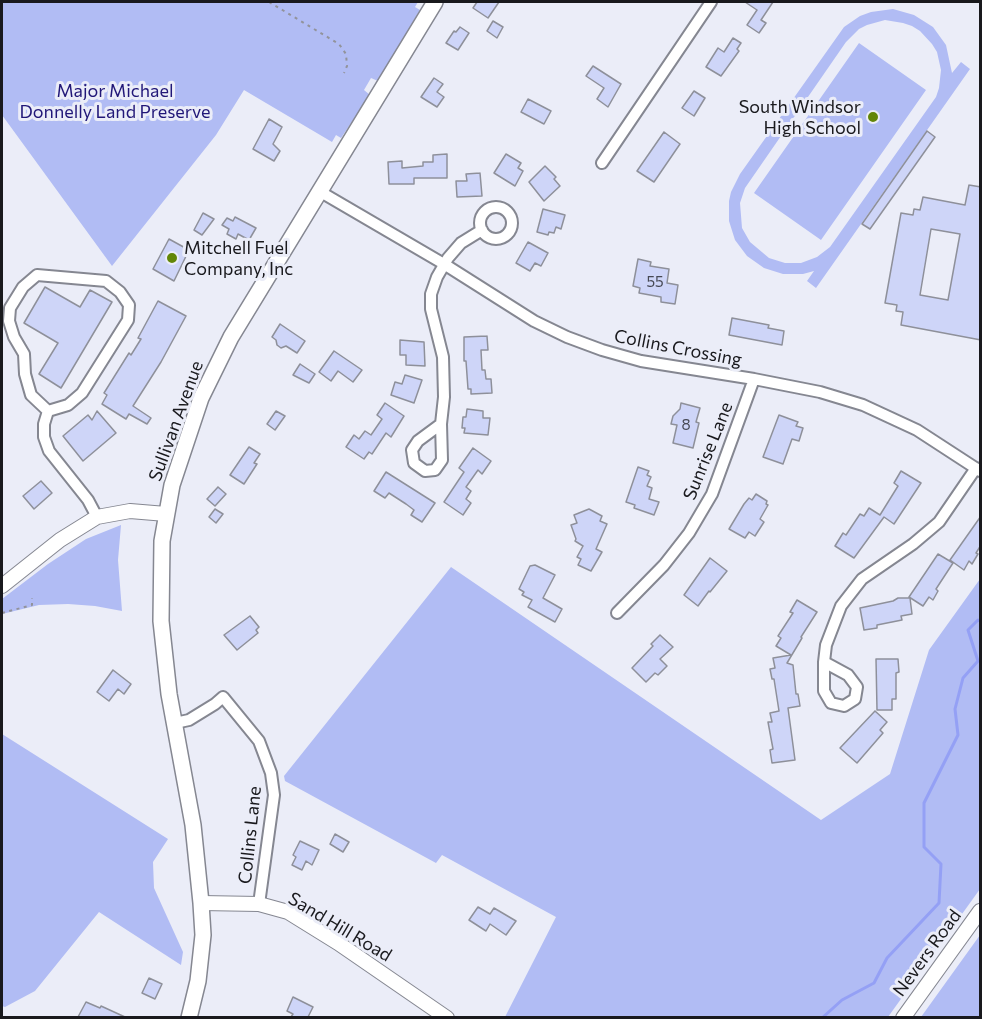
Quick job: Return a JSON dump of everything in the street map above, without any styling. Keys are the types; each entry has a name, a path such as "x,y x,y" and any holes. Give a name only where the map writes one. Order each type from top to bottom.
{"main road":[{"name":"Sullivan Avenue","path":"189,1017 198,981 202,935 201,903 193,825 175,723 161,621 162,541 166,514 181,455 214,370 231,337 432,3"}],"street":[{"path":"602,163 705,4"},
{"name":"Collins Crossing","path":"319,191 444,264 534,321 567,337 640,361 820,392 863,405 917,430 978,470"},
{"path":"441,424 444,397 443,357 431,309 431,294 444,264 461,243 482,230"},
{"path":"37,276 106,281 120,292 129,305 128,320 82,393 68,405 48,411 31,395 24,354 14,337 9,321 10,308 23,287 37,276"},
{"name":"Sunrise Lane","path":"617,613 670,557 689,533 712,494 754,379"},
{"path":"48,411 44,424 44,437 49,451 88,500 97,517"},
{"path":"824,662 826,645 841,606 862,579 913,544 939,522 978,470"},
{"path":"2,586 60,540 97,517 130,511 166,514"},
{"name":"Collins Lane","path":"175,723 189,720 223,697 259,741 271,772 274,795 259,904"},
{"name":"Sand Hill Road","path":"201,903 259,904 288,912 447,1017"},
{"name":"Nevers Road","path":"903,1017 981,911"}],"path":[{"path":"269,2 339,44 347,58 344,73"},
{"path":"2,613 32,605 32,598"}],"green space":[{"name":"Major Michael Donnelly Land Preserve","path":"2,2 418,2 415,7 420,10 378,81 371,78 364,90 370,95 341,138 336,135 332,142 244,90 216,135 112,266 2,115"},
{"path":"893,9 914,15 933,27 946,45 952,73 961,62 970,69 816,288 807,281 814,271 803,274 783,274 764,268 747,256 735,240 729,221 729,201 740,174 844,27 860,16","holes":["885,20 903,23 920,31 937,52 941,70 936,97 830,247 817,257 801,263 785,263 769,258 750,242 742,228 740,203 745,188 846,42 859,29 867,25"]},
{"path":"859,43 926,90 821,240 754,193"},
{"path":"121,525 118,560 122,611 68,604 39,605 2,614 2,599 48,564 86,539"},
{"path":"451,567 821,820 890,774 929,650 980,579 980,889 888,1017 505,1017 556,917 442,855 436,863 285,781 284,776"},
{"path":"2,734 168,839 153,862 154,888 183,952 181,965 99,912 35,991 5,1007 2,1006"},
{"path":"980,935 980,1017 921,1017"}],"building":[{"path":"477,2 499,2 488,18 473,8"},
{"path":"745,2 773,2 761,20 766,23 759,33 747,25 757,10"},
{"path":"493,21 503,27 497,38 487,31"},
{"path":"460,27 469,33 458,50 446,43 454,31 456,32"},
{"path":"733,38 741,43 737,49 739,51 721,76 706,67 718,48 724,52"},
{"path":"593,66 621,84 608,107 597,99 604,88 586,76"},
{"path":"434,78 443,84 437,92 444,97 437,107 421,97"},
{"path":"694,91 705,98 694,116 682,108"},
{"path":"528,99 551,111 544,124 521,112"},
{"path":"269,119 282,127 273,144 280,151 274,161 253,149"},
{"path":"927,131 935,137 870,229 862,224"},
{"path":"664,132 680,144 654,182 637,171"},
{"path":"447,154 447,178 414,178 414,184 389,184 388,162 402,161 402,168 423,166 423,162 433,162 433,155"},
{"path":"506,154 521,163 518,168 523,171 515,186 494,173"},
{"path":"545,166 556,177 554,179 560,186 544,201 529,182"},
{"path":"480,173 482,196 457,197 456,181 467,181 466,174"},
{"path":"969,185 981,187 981,340 901,325 903,312 896,311 897,305 885,303 901,213 913,215 914,209 920,210 923,197 965,205","holes":["931,229 960,234 948,300 920,295"]},
{"path":"543,209 565,215 561,229 556,227 554,233 549,232 548,235 537,232"},
{"path":"203,213 214,219 202,235 194,230"},
{"path":"235,217 256,228 249,240 238,234 236,239 227,234 229,229 222,225 227,218 233,221"},
{"name":"Mitchell Fuel Company, Inc","path":"169,239 189,250 174,281 153,269"},
{"path":"528,242 548,253 541,266 535,263 530,271 516,263"},
{"path":"638,259 651,262 650,266 669,269 667,283 678,285 675,304 661,302 661,297 639,293 640,288 633,286"},
{"path":"45,287 80,307 90,290 112,302 61,388 39,374 58,343 24,323"},
{"path":"158,301 186,316 133,406 151,418 147,424 129,414 126,419 102,404 107,395 104,393 129,353 131,355 141,339 138,338"},
{"path":"732,318 769,325 768,328 784,331 782,345 729,335"},
{"path":"280,324 305,341 297,353 286,346 281,348 272,337"},
{"path":"487,336 488,350 481,350 482,370 485,370 486,379 491,379 492,393 471,394 471,389 468,389 466,361 464,361 464,337"},
{"path":"400,340 424,342 425,366 406,365 406,355 400,355"},
{"path":"334,351 362,370 353,382 338,371 331,381 319,372"},
{"path":"300,364 315,374 309,383 293,375"},
{"path":"405,375 422,380 414,403 391,395 395,382 402,384"},
{"path":"385,403 404,416 391,437 386,433 372,454 369,452 364,459 346,447 354,435 359,439 365,431 371,435 382,419 377,415"},
{"path":"681,403 700,408 693,448 673,443 677,425 671,424"},
{"path":"467,409 483,411 483,418 490,418 488,435 464,433 463,417 466,417"},
{"path":"97,411 116,433 83,461 63,436 88,415 92,420"},
{"path":"276,411 285,416 275,430 267,424"},
{"path":"779,415 798,422 796,426 803,428 799,441 792,439 783,464 763,457"},
{"path":"249,447 260,454 254,463 257,464 244,484 230,475"},
{"path":"473,448 491,461 482,474 478,470 466,487 471,491 466,499 471,503 463,515 444,502 464,472 459,468"},
{"path":"638,467 649,471 647,475 651,477 647,486 652,488 649,499 659,502 654,515 634,508 635,505 626,502"},
{"path":"901,471 921,483 894,524 884,517 854,558 835,546 843,533 846,535 860,514 864,516 869,508 880,515 898,486 894,483"},
{"path":"386,472 435,503 422,522 411,515 414,510 389,493 385,498 374,491"},
{"path":"41,481 52,493 34,509 23,496"},
{"path":"218,487 226,494 215,506 207,499"},
{"path":"756,494 767,501 768,505 760,519 764,522 755,536 749,532 745,538 729,529 744,504 749,498 752,500"},
{"path":"215,509 223,514 216,523 209,517"},
{"path":"589,509 602,516 600,521 607,524 596,549 602,552 591,571 578,565 581,559 577,557 583,546 575,541 571,525 577,523 574,515"},
{"path":"981,516 981,545 972,564 969,561 964,570 950,560"},
{"path":"938,554 953,563 936,589 938,591 933,600 929,597 923,606 909,597"},
{"path":"710,558 727,571 698,606 684,595"},
{"path":"535,565 555,575 543,598 562,609 555,622 528,607 532,600 522,595 524,592 519,589 530,566"},
{"path":"898,598 910,598 912,614 901,616 902,620 864,630 860,608"},
{"path":"797,600 817,612 787,663 793,665 796,694 798,694 800,706 788,708 795,760 772,763 770,750 773,749 768,722 772,722 770,713 779,711 774,679 772,679 770,669 775,668 773,658 791,655 776,646 781,638 778,636 793,613 790,612"},
{"path":"250,616 259,627 256,630 258,633 237,650 224,635"},
{"path":"660,635 673,647 660,659 667,666 646,682 632,668"},
{"path":"876,659 898,659 896,699 892,699 892,710 877,710"},
{"path":"113,670 131,684 124,694 118,689 109,701 97,692"},
{"path":"875,711 887,722 880,730 883,733 857,763 840,748"},
{"path":"335,834 349,842 343,852 330,844"},
{"path":"300,841 319,850 312,865 306,861 302,870 292,865 296,857 293,855"},
{"path":"478,907 490,914 494,908 516,921 506,935 490,924 486,931 469,920"},
{"path":"149,978 162,984 155,999 142,993"},
{"path":"293,997 313,1007 308,1017 291,1017 293,1014 287,1011"},
{"path":"86,1002 100,1008 101,1006 125,1017 78,1017"}],"waterway":[{"path":"822,1018 842,1000 874,983 887,958 939,903 941,864 924,847 924,803 958,735 955,709 963,678 978,661 968,630 978,620 980,621"}],"place":[{"name":"South Windsor High School","path":"873,117"},
{"name":"Mitchell Fuel Company, Inc","path":"172,258"}]}
